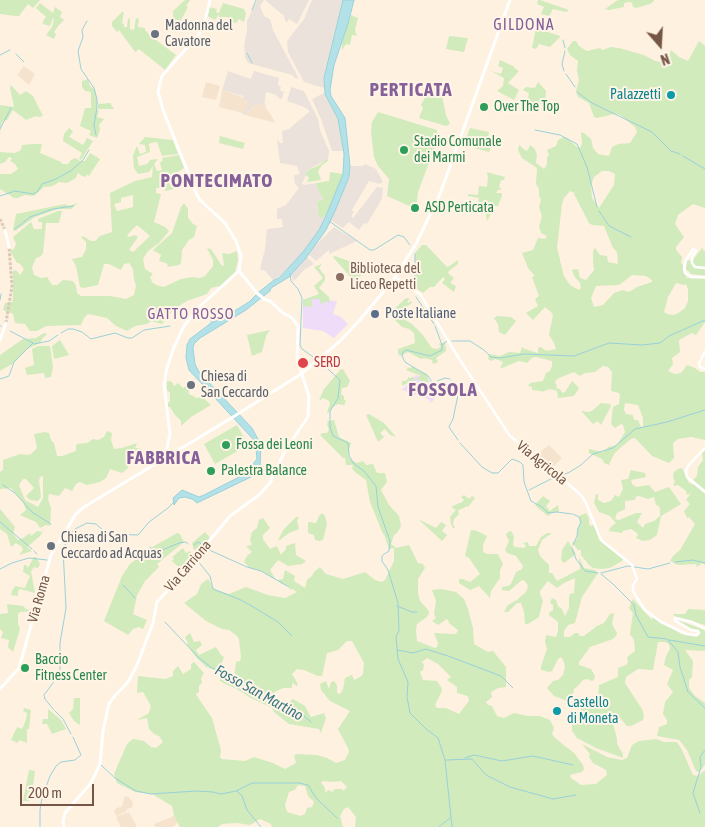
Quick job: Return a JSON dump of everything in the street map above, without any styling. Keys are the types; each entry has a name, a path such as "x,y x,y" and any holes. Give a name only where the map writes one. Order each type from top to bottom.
{"main road":[{"path":"170,456 166,453 170,434 164,391 167,368 184,326 205,301 239,271 241,256 239,246 225,223 198,197 158,94 162,77 199,34 210,0"},
{"name":"Via Roma","path":"0,689 20,668 51,555 73,518 80,510 302,374 359,322 395,277 416,244 446,179 510,0"},
{"path":"4,230 9,247"},
{"name":"Via Carriona","path":"64,827 65,813 92,782 100,764 103,730 109,704 128,682 137,665 153,623 157,602 194,562 230,516 270,483 286,449 302,428 308,416 309,396 296,353 298,328 290,317 282,313 270,301 262,298 239,271"},
{"path":"0,340 6,322"},
{"path":"161,460 168,447"}],"street":[{"path":"705,268 695,267 692,263 692,257 696,251 694,249 686,260 685,273 692,277 705,277"},
{"name":"Via Agricola","path":"395,277 417,292 510,436 581,495 601,540 629,562 632,567 637,579 633,591 644,609 661,622 687,634 696,635 699,633 675,621 675,618 692,622 705,628"},
{"path":"705,352 699,364 705,369"},
{"path":"705,448 688,466 686,471 687,476 705,492"}],"shaded area":[{"path":"257,0 264,0 260,6 264,16 270,19 273,30 299,79 292,75 248,63 245,57 244,45 247,21"},
{"path":"265,0 309,0 297,24 289,19 287,22 285,21 284,16"},
{"path":"312,0 343,0 325,73 324,88 304,82 288,52 287,42 304,19"},
{"path":"24,66 35,74 29,85 17,75"},
{"path":"228,71 251,79 254,71 279,78 278,85 281,87 280,90 284,92 282,98 280,99 276,95 266,92 264,105 255,105 245,115 242,113 250,103 243,96 222,90"},
{"path":"206,82 220,86 216,100 202,97"},
{"path":"291,87 304,91 318,119 320,130 329,151 328,159 308,170 302,184 316,183 322,194 323,201 317,202 319,217 324,217 319,230 304,252 279,277 273,280 265,271 260,269 267,229 283,227 282,219 277,219 277,209 286,205 299,188 295,184 294,175 300,174 297,166 280,163 277,139 280,143 283,143 282,131 289,129 310,111 287,101"},
{"path":"222,90 245,98 245,100 251,103 242,113 219,107"},
{"path":"322,93 325,94 338,120 343,151 332,151 312,99"},
{"path":"265,101 266,108 276,123 245,115 255,105 264,105"},
{"path":"365,164 376,169 383,182 380,184 369,181 352,210 354,212 351,216 353,218 377,187 383,188 382,199 367,224 364,223 359,230 349,222 343,228 330,220 349,177 350,166 363,166"},
{"path":"334,227 357,241 329,254 329,250 316,261 309,255 315,246"},
{"path":"307,257 314,264 304,270 294,281 291,276"},
{"path":"319,294 322,300 337,301 333,314 341,317 348,324 334,338 323,331 303,328 303,300"},
{"path":"416,375 436,383 440,388 441,391 431,403 428,399 402,390"},
{"path":"549,445 562,458 552,468 538,454"},
{"path":"125,796 132,800 133,807 117,816 114,812 115,809 122,806"},
{"path":"129,812 137,827 121,827 116,817"},
{"path":"174,816 178,822 173,827 155,827 154,824"}],"green space":[{"path":"0,0 40,0 33,8 28,4 19,16 15,16 0,14"},
{"path":"185,0 190,0 186,6 188,7 174,33 173,11"},
{"path":"538,0 569,10 566,12 553,9 549,16 541,14 544,7 537,4"},
{"path":"618,0 654,1 636,8 630,2 624,3 624,7 605,9"},
{"path":"40,3 53,13 55,7 62,12 60,17 64,20 54,32 56,34 54,39 46,35 52,27 54,20 53,18 50,26 43,24 46,17 36,8"},
{"path":"223,3 244,9 246,14 244,22 239,19 236,23 228,20 228,17 219,17 219,14 215,20 207,16 209,7 217,9 216,12 219,13"},
{"path":"124,12 122,23 124,27 127,27 128,18 130,19 130,29 134,30 136,18 139,19 138,27 145,28 152,37 176,55 165,70 139,49 135,52 119,30 117,32 112,26 112,22"},
{"path":"351,15 358,18 355,30 357,36 352,35 350,45 346,44 342,50 342,43"},
{"path":"536,28 560,37 550,47 539,44 536,49 532,48"},
{"path":"449,36 468,38 464,52 446,49"},
{"path":"573,41 576,41 579,46 587,51 600,48 602,50 611,47 619,48 644,55 655,61 668,63 671,50 679,57 688,61 699,41 705,46 705,208 693,204 678,215 675,224 684,237 676,247 676,250 682,257 681,263 684,273 687,278 705,279 705,322 696,335 692,333 679,340 680,352 672,358 673,364 668,371 675,374 681,373 687,365 700,372 705,372 705,440 691,437 678,439 673,443 674,458 669,463 652,456 635,438 631,439 614,454 609,465 604,463 602,459 589,453 589,449 603,452 608,447 617,445 625,432 623,425 621,424 615,428 611,424 613,407 619,404 620,395 611,391 612,372 608,367 603,366 595,372 585,373 580,376 574,372 557,379 555,382 556,388 560,389 562,393 565,392 572,381 579,388 574,396 558,398 557,391 550,389 541,392 532,390 532,387 528,386 530,383 543,381 546,373 550,371 552,361 536,357 527,363 519,361 502,368 500,367 503,363 501,361 495,359 491,361 488,359 489,354 500,356 509,352 520,353 522,347 538,353 538,348 541,347 546,351 556,349 549,335 553,315 551,312 545,307 533,320 526,313 538,306 535,299 539,296 532,277 535,276 528,268 522,253 533,250 538,238 545,239 547,236 541,233 539,226 542,216 539,207 541,200 539,189 536,184 537,168 522,158 518,150 519,145 526,151 530,145 534,148 537,154 536,163 544,169 549,155 547,150 556,146 558,140 564,137 580,148 582,144 581,132 584,133 591,139 593,148 598,154 609,156 612,147 618,144 630,143 637,132 635,127 620,115 594,117 589,103 578,97 576,91 579,80 578,61 570,55 567,49","holes":["602,171 609,171 615,174 614,185 599,208 592,198 591,185 594,177","570,191 575,193 589,223 604,226 613,248 617,252 618,264 608,262 607,256 600,255 595,248 593,251 594,270 586,280 580,278 578,269 572,270 580,283 581,288 579,290 570,285 564,276 557,248 564,198","632,275 646,276 652,280 652,282 629,292 623,290 614,293 603,305 594,307 591,298 596,286 619,285","676,283 686,284 688,301 685,308 674,315 664,312 668,297","625,403 638,405 643,418 643,426 641,427 638,420 634,420 633,415 626,414 624,410"]},
{"path":"500,60 519,71 508,83 519,90 514,100 497,91 503,86 504,78 491,71 501,74 503,68 498,66"},
{"path":"88,79 90,86 95,90 98,104 97,110 99,111 97,117 104,119 99,125 100,130 97,138 89,135 91,131 80,126 85,108 91,108 91,92 85,91 82,87 82,81"},
{"path":"538,82 546,91 545,102 544,105 535,101 531,112 528,110 527,104 529,93 523,90 526,87 535,88"},
{"path":"11,85 20,95 26,91 33,96 43,116 36,116 26,120 13,110 7,120 3,121 0,134 0,105 14,107"},
{"path":"429,90 442,96 450,124 446,126 419,118 423,108 421,105"},
{"path":"110,103 114,109 98,109 98,104"},
{"name":"Stadio Comunale dei Marmi","path":"378,112 437,130 438,139 418,192 416,209 387,196 389,179 378,166 374,157 371,132 372,122"},
{"path":"69,128 73,131 69,137 83,145 87,138 93,141 81,160 79,159 82,153 63,141 64,134"},
{"path":"470,128 489,132 488,138 491,147 489,152 474,148 475,142 466,139"},
{"path":"220,136 245,143 243,149 219,143"},
{"path":"145,137 173,140 178,154 162,156 157,142 151,143 149,144 150,152 137,157 139,166 147,164 150,160 158,159 154,164 157,171 162,170 160,163 163,160 162,158 179,155 184,168 176,173 178,184 174,189 165,191 165,188 156,188 156,193 161,194 154,222 169,231 159,243 148,251 143,259 145,269 153,274 150,277 152,282 164,287 181,279 205,276 213,266 213,260 207,248 211,249 222,266 224,265 222,253 229,254 237,251 238,260 235,272 220,286 211,288 207,294 187,301 174,309 162,324 151,321 147,324 135,326 127,331 116,326 107,318 88,314 81,325 46,326 37,331 30,331 25,324 15,323 13,314 3,310 5,303 12,302 13,299 13,271 16,270 20,275 24,269 17,263 11,253 10,250 14,249 16,244 13,237 31,222 34,229 42,229 42,222 38,222 38,219 58,211 62,211 59,223 46,223 43,253 40,257 36,258 32,267 34,275 41,278 47,277 52,285 57,285 63,280 73,281 77,293 81,296 110,296 126,299 134,295 136,286 133,269 129,263 124,264 121,270 109,264 104,264 98,285 84,288 80,287 76,266 72,259 82,257 86,249 86,242 81,237 83,236 91,241 95,241 100,236 112,232 110,193 135,181 152,177 153,166 149,172 138,174 134,168 133,155 137,146 140,154 146,152 145,145 139,144","holes":["133,195 133,207 117,211 114,204 121,202 121,198","137,225 150,236 133,252 129,250 138,237 135,235 129,237 127,235"]},
{"path":"42,144 40,153 62,164 68,164 75,158 85,161 90,153 100,159 89,176 87,174 86,177 82,176 78,173 76,178 67,183 59,182 53,186 44,187 34,196 24,195 14,198 0,189 0,174 11,174 18,169 10,161 12,158 9,157 0,164 0,152 15,153 21,150 22,145"},
{"path":"327,159 328,161 318,171 321,180 307,182 309,177 306,176 306,173"},
{"path":"330,172 343,174 328,211 324,217 319,218 317,202 323,200 316,183 329,181"},
{"path":"487,172 505,177 504,180 501,180 499,187 502,189 496,193 502,193 498,206 495,206 487,221 485,210 468,207 471,204 478,204 479,198 468,196 468,194 478,195 479,186 487,187"},
{"path":"78,203 71,209 58,209 35,217 15,231 13,230 16,214"},
{"path":"184,203 188,209 188,218 197,226 194,237 189,240 182,250 181,263 167,267 168,264 159,261 161,255 153,250 172,233"},
{"path":"422,245 426,245 448,267 458,260 458,264 448,273 454,278 450,283 456,286 454,292 442,283 445,279 443,277 434,287 430,287 423,293 416,288 415,253"},
{"path":"703,247 705,251 705,276 691,274 686,269 687,260 692,261"},
{"path":"335,256 363,266 369,264 370,268 364,275 354,281 333,257"},
{"path":"322,264 319,268 325,276 325,280 319,288 329,297 330,302 323,302 321,305 320,299 311,299 313,307 303,306 303,300 319,294 314,286 323,278 314,267"},
{"path":"406,298 410,299 408,303 411,301 412,303 401,310 405,320 422,334 432,348 437,349 441,347 439,344 445,342 446,351 436,358 438,362 433,364 432,360 421,359 408,352 400,356 398,353 398,349 415,343 414,333 402,327 389,314"},
{"path":"497,316 511,317 516,321 505,335 499,332 498,324 494,318"},
{"path":"270,330 266,336 262,352 252,356 247,335"},
{"path":"44,333 47,334 40,343 27,349 12,364 0,371 0,355 23,339 36,338"},
{"path":"60,340 69,355 54,359 52,346"},
{"path":"38,346 50,346 53,367 51,377 45,378 44,373 27,375 25,368 34,365 32,349"},
{"path":"413,367 427,374 427,385 435,383 436,387 429,386 428,392 425,394 415,388 425,386 421,384 420,380 415,379 421,376 406,370"},
{"path":"343,369 350,381 347,387 342,388 341,394 346,401 344,405 338,404 333,407 328,413 329,401 323,398 319,401 324,389"},
{"path":"412,376 415,379 402,386 402,381 408,379 408,377 412,378"},
{"path":"167,381 172,382 174,386 178,383 183,388 186,386 190,391 188,392 190,395 196,398 202,397 211,405 191,417 181,426 181,421 167,404 170,401 170,393 167,390"},
{"path":"601,403 610,404 611,406 601,425 598,421 593,424 581,411 592,411"},
{"path":"369,414 384,423 396,437 390,435 385,429 380,433 384,437 378,442 366,415"},
{"path":"334,420 339,437 351,443 348,454 350,459 357,463 363,461 366,465 373,464 377,473 385,473 387,482 381,490 389,505 399,516 401,526 394,535 391,544 396,548 409,545 418,563 423,564 425,568 418,579 418,594 420,601 429,613 427,617 417,624 417,641 435,648 438,643 434,633 456,634 458,630 447,619 438,625 432,621 436,618 434,614 436,601 432,590 441,589 456,592 464,599 468,609 473,628 474,644 488,652 493,651 506,667 506,687 498,688 491,692 492,697 486,702 492,706 497,716 504,718 514,713 540,716 550,720 554,728 552,734 574,753 583,765 584,769 582,772 570,775 571,778 581,785 596,784 607,775 606,770 593,763 589,757 590,754 582,744 607,757 622,760 627,758 632,745 639,741 656,739 664,742 677,742 693,775 698,776 705,770 705,827 355,827 356,817 348,807 344,809 340,816 343,827 272,827 271,824 260,819 250,825 237,823 222,824 218,827 180,827 174,816 172,806 152,794 135,792 117,783 114,774 127,744 133,739 144,741 151,747 156,748 163,742 159,736 149,729 147,718 137,720 149,713 151,706 143,692 137,693 138,676 165,679 173,676 173,671 178,666 183,674 191,669 191,664 194,662 204,673 201,678 202,683 199,686 199,692 196,694 212,718 222,759 245,761 254,757 285,769 296,763 294,756 296,754 317,755 336,763 345,760 349,752 338,729 350,711 330,701 321,690 320,684 326,681 329,689 331,682 334,681 337,685 337,693 340,694 345,678 352,675 354,680 363,674 364,663 352,641 347,641 338,650 327,653 322,676 297,669 292,674 298,684 297,686 292,683 292,688 283,688 270,696 276,706 283,707 293,699 305,706 311,717 324,713 326,718 321,733 319,729 289,724 274,712 272,708 219,680 227,675 234,678 236,662 240,661 241,657 239,639 229,630 222,629 206,621 184,603 197,594 201,584 208,579 214,589 229,594 246,587 268,595 285,598 297,592 292,589 290,590 289,586 280,583 278,580 283,579 285,570 295,576 294,581 305,588 307,580 320,567 326,574 343,579 365,572 375,580 382,582 385,580 394,561 394,548 389,549 370,502 366,480 352,469 353,465 346,465 345,458 320,435 327,433 329,430 327,421","holes":["427,658 438,664 451,677 447,680 457,687 457,693 468,696 469,701 459,714 446,708 437,708 435,705 442,691 437,681 423,680 420,672 423,670 424,665 422,662","323,781 341,781 347,787 343,791 342,789 334,789 333,792 328,790 326,793 321,783","298,785 305,786 308,796 314,802 312,807 307,808 305,814 301,816 287,812 285,805 289,792 295,790"]},
{"name":"Fossa dei Leoni","path":"237,425 248,445 215,464 204,444"},
{"path":"107,431 112,433 111,440 114,449 137,443 135,448 142,449 142,452 130,461 128,468 122,473 110,469 106,478 100,482 87,485 80,482 76,484 72,491 65,488 59,496 49,494 48,499 51,508 50,526 46,525 40,528 36,522 20,515 26,510 23,502 11,488 0,489 0,472 3,470 3,460 20,454 31,454 37,448 34,434 49,433 57,456 76,451 77,444 87,443 93,439 98,440 104,437","holes":["43,476 43,498 38,507 25,500 19,485 23,479 26,479 34,488 26,496 30,500 38,501 41,497 39,481 40,477"]},
{"path":"705,450 705,490 693,480 697,476 698,467 703,460 702,453"},
{"path":"682,468 689,483 705,493 705,565 702,563 697,567 696,564 678,565 670,561 680,550 695,524 689,517 687,518 684,511 690,504 686,500 691,493 687,495 686,491 678,485 673,486 675,482 674,472"},
{"path":"631,470 645,473 646,477 631,480 632,484 636,487 649,485 655,492 669,487 681,504 661,516 657,535 650,540 643,541 636,538 637,533 631,529 622,533 609,531 616,523 610,516 599,512 594,503 596,494 598,494 598,500 604,503 611,501 615,495 619,497 623,489 621,480 628,479","holes":["639,496 648,499 654,497 656,505 660,509 660,516 654,521 645,524 643,528 637,522 642,513 636,513 619,520 615,519 617,513 625,509 625,501 634,500 636,499 635,497"]},
{"path":"464,495 469,499 472,496 475,498 468,507 466,506 458,510 459,514 454,519 453,524 455,528 453,528 450,517 456,510 451,507 461,503 464,500 461,497"},
{"path":"543,496 550,501 546,506 550,511 558,505 559,512 553,512 548,516 535,505"},
{"path":"0,509 15,527 13,534 18,540 30,533 31,536 37,531 42,532 45,529 40,536 27,547 32,551 19,555 23,550 22,547 16,543 11,547 7,534 0,529"},
{"path":"322,513 327,524 323,540 320,541 315,540 314,535 308,533 308,522 316,523"},
{"path":"586,513 589,518 589,524 591,526 594,525 599,539 624,559 610,568 593,568 581,555 581,550 578,550 572,543 577,539 580,523 579,516"},
{"path":"296,517 299,517 297,521 299,529 278,540 284,529"},
{"path":"263,518 270,528 263,535 263,539 270,549 277,546 281,555 286,546 295,543 296,555 306,561 302,564 288,566 278,560 270,570 276,580 262,571 250,568 244,562 252,552 246,546 252,545 250,540 252,532 257,528 259,520"},
{"path":"418,519 436,528 441,522 446,525 442,531 447,535 442,541"},
{"path":"471,530 487,536 483,545 483,552 498,554 503,564 500,570 500,578 491,591 490,598 479,586 470,590 459,583 459,579 470,582 480,574 469,558 465,556"},
{"path":"511,531 514,536 513,545 524,548 526,546 523,543 528,542 529,546 536,546 541,537 547,533 552,533 542,540 538,550 540,556 549,565 549,573 552,573 557,581 580,569 579,557 584,568 595,570 598,573 582,597 575,623 568,625 564,631 564,637 570,637 575,633 584,636 604,623 610,614 614,613 612,624 617,633 616,636 613,639 590,647 579,662 579,665 591,669 595,676 594,680 583,680 574,689 573,694 567,701 554,696 547,688 553,681 558,680 563,675 565,666 561,657 552,671 541,670 541,666 547,649 546,635 556,637 558,631 558,622 549,615 553,610 553,605 550,603 552,598 556,600 565,616 569,608 570,594 574,593 575,578 557,588 548,581 540,591 543,601 539,617 528,624 525,624 521,603 517,603 508,612 504,612 508,605 526,592 528,586 522,580 509,591 502,590 502,587 511,584 516,572 522,569 523,566 516,556 507,553 505,550 509,541 506,535"},
{"path":"205,532 210,538 200,551 198,548 194,550 192,543"},
{"path":"177,533 180,534 184,542 157,564 159,567 145,581 137,595 133,614 147,620 143,629 139,627 133,629 128,635 104,621 122,576 130,564 149,549"},
{"path":"568,541 576,554 564,563 561,560 562,550"},
{"path":"183,548 186,553 190,551 193,553 195,558 194,561 182,570 172,561 174,559 172,557"},
{"path":"34,557 36,557 40,564 38,568 34,567 31,571 35,593 20,589 18,596 11,595 15,586 25,588 30,576 23,572 24,565 28,568"},
{"path":"633,599 652,620 653,617 681,634 697,637 700,634 699,631 690,628 678,620 705,630 705,651 685,650 693,661 689,688 695,696 705,703 705,765 699,772 696,771 687,750 679,740 657,736 659,727 667,724 663,714 665,702 673,692 667,684 673,670 664,665 670,649 669,644 665,642 658,642 653,670 638,669 626,677 625,683 644,715 643,720 631,726 627,726 620,718 616,719 613,723 617,744 623,754 623,758 596,748 577,738 572,731 572,724 581,709 598,699 599,685 618,677 618,668 626,665 628,662 627,657 635,651 634,640 630,634 633,613 629,608"},
{"path":"7,604 23,606 32,611 20,612 18,614 20,629 13,652 8,647 9,640 1,638 3,632 0,629 0,614 8,613"},
{"path":"688,609 705,610 705,625 674,616 673,614 685,614"},
{"path":"190,633 194,642 200,641 202,645 196,650 199,655 216,647 224,657 220,668 225,670 223,673 206,667 195,656 185,637"},
{"path":"74,698 80,698 80,725 74,721 69,713 73,709"},
{"path":"24,708 31,710 29,729 27,729 27,743 19,740 18,743 11,740 17,727 22,729 26,720 27,713 23,711"},
{"path":"48,709 61,720 66,729 52,734 47,724 42,724 43,719 48,719"},
{"path":"29,770 35,771 32,793 28,792 29,801 23,801"}],"water":[{"path":"343,0 354,0 334,65 330,90 331,96 345,118 350,166 349,177 335,211 326,230 306,258 289,277 271,288 270,291 246,310 200,338 193,348 195,364 199,372 252,428 261,445 260,466 251,477 197,503 185,497 179,498 174,505 173,498 182,490 199,497 204,495 245,474 257,459 253,439 189,370 186,358 187,345 190,339 211,323 249,302 274,280 279,278 303,252 319,230 328,211 343,174 344,154 338,119 325,94 324,78"}],"waterway":[{"path":"252,10 256,0"},
{"path":"87,21 82,30 83,37 78,51 81,69 94,88 97,99 94,125 96,135"},
{"path":"563,40 565,48"},
{"path":"0,55 10,50"},
{"path":"564,71 562,64 565,51"},
{"path":"247,53 252,63"},
{"path":"16,54 24,62"},
{"path":"566,74 575,87"},
{"path":"577,92 592,103 652,132 671,151 680,154"},
{"path":"0,129 11,108"},
{"path":"535,130 560,135 577,144 587,167 597,207"},
{"path":"0,196 15,191 33,194 37,192 42,184 72,170 83,160 89,150"},
{"path":"683,156 705,169"},
{"path":"15,229 30,217 53,209 73,206"},
{"path":"599,211 609,226 631,237"},
{"path":"329,221 370,250 374,250 398,235 404,237 410,245"},
{"path":"415,254 415,288"},
{"path":"290,274 291,281 298,289 302,298 300,345 302,349 316,359"},
{"path":"0,300 1,294"},
{"path":"416,297 434,324"},
{"path":"196,314 207,317 212,322"},
{"path":"452,341 470,341 491,357 500,358 524,354 574,356 609,343 642,345 660,343 669,336 705,320"},
{"path":"61,333 68,329 73,329 82,332 91,339 115,333 132,338 144,330 170,326"},
{"path":"435,326 442,350 430,356 406,350 402,356 405,362 428,376 432,382 435,382"},
{"path":"0,379 9,376 14,362 33,343 10,331"},
{"path":"34,344 49,341 58,335"},
{"path":"442,345 447,341"},
{"path":"319,361 340,380 338,398 330,411 330,419"},
{"path":"437,381 445,378 450,379"},
{"path":"452,381 457,387 458,395 453,419 449,427 458,440"},
{"path":"561,475 581,465 593,454 613,448 635,429 667,422 705,410"},
{"path":"330,420 333,436 348,443 349,455 353,463 364,471 376,486 378,507 390,541 389,551 383,555"},
{"path":"460,443 482,467 492,473 498,473 512,459 520,462 523,465 524,482 531,501 548,513 572,514"},
{"path":"529,490 557,476"},
{"path":"3,485 15,493 32,512 51,524"},
{"path":"54,710 44,695 56,679 60,669 60,643 66,608 63,549 70,535 75,529 87,523 96,524 105,532 111,534 138,535 149,522 175,501"},
{"path":"573,514 579,517 581,522 573,545"},
{"path":"0,522 32,549"},
{"path":"150,547 155,553 179,543 186,542 188,544"},
{"path":"194,545 198,542 203,545"},
{"path":"572,548 576,559 585,571 598,573"},
{"path":"207,549 247,567 261,571 289,587"},
{"path":"34,551 37,554"},
{"path":"382,556 382,561 388,570 398,603 399,630 396,637 398,659 408,682 407,697 410,713 438,738 445,760 452,827"},
{"path":"0,569 29,558 47,560"},
{"path":"197,560 210,576 213,589 241,600 255,608 278,622 292,636"},
{"path":"675,562 693,560 705,563"},
{"path":"601,573 628,566 648,569 670,563"},
{"path":"601,574 634,605 636,615 648,637 667,639 678,652 680,667 688,692 705,708"},
{"name":"Fosso San Martino","path":"123,585 135,598"},
{"path":"397,606 417,612"},
{"name":"Fosso San Martino","path":"165,622 198,657 212,668 240,679 270,702 298,711 311,722"},
{"path":"669,640 705,646"},
{"path":"397,650 413,653 426,649 448,656 501,676 513,688"},
{"path":"55,711 63,719 71,734"},
{"path":"40,827 42,798 50,776 61,762 75,760 81,755 73,737"},
{"path":"700,813 693,793 701,767 700,757 705,750"},
{"path":"465,758 474,755 502,761 533,756 573,765"},
{"path":"446,760 472,759 486,775 510,787 553,799 576,795"},
{"path":"101,765 115,778 136,791 151,794 196,791 221,794 236,791 252,783 299,783 308,785 316,798 337,818"},
{"path":"237,791 242,796 247,810 261,827"},
{"path":"439,827 450,818"}],"tunnel":[{"path":"0,219 5,230"},
{"path":"6,323 12,286 9,247"}],"place":[{"name":"Madonna del Cavatore","path":"155,34"},
{"name":"Palazzetti","path":"671,95"},
{"name":"Over The Top","path":"484,107"},
{"name":"Stadio Comunale dei Marmi","path":"404,150"},
{"name":"ASD Perticata","path":"415,208"},
{"name":"Biblioteca del Liceo Repetti","path":"340,277"},
{"name":"Poste Italiane","path":"375,314"},
{"name":"SERD","path":"303,363"},
{"name":"Chiesa di San Ceccardo","path":"191,385"},
{"name":"Fossa dei Leoni","path":"226,445"},
{"name":"Palestra Balance","path":"211,471"},
{"name":"Chiesa di San Ceccardo ad Acquas","path":"51,546"},
{"name":"Baccio Fitness Center","path":"25,668"},
{"name":"Castello di Moneta","path":"557,711"}],"district":[{"name":"GILDONA","path":"524,25"},
{"name":"PERTICATA","path":"411,90"},
{"name":"PONTECIMATO","path":"217,181"},
{"name":"GATTO ROSSO","path":"191,314"},
{"name":"FOSSOLA","path":"443,390"},
{"name":"FABBRICA","path":"164,458"}]}
